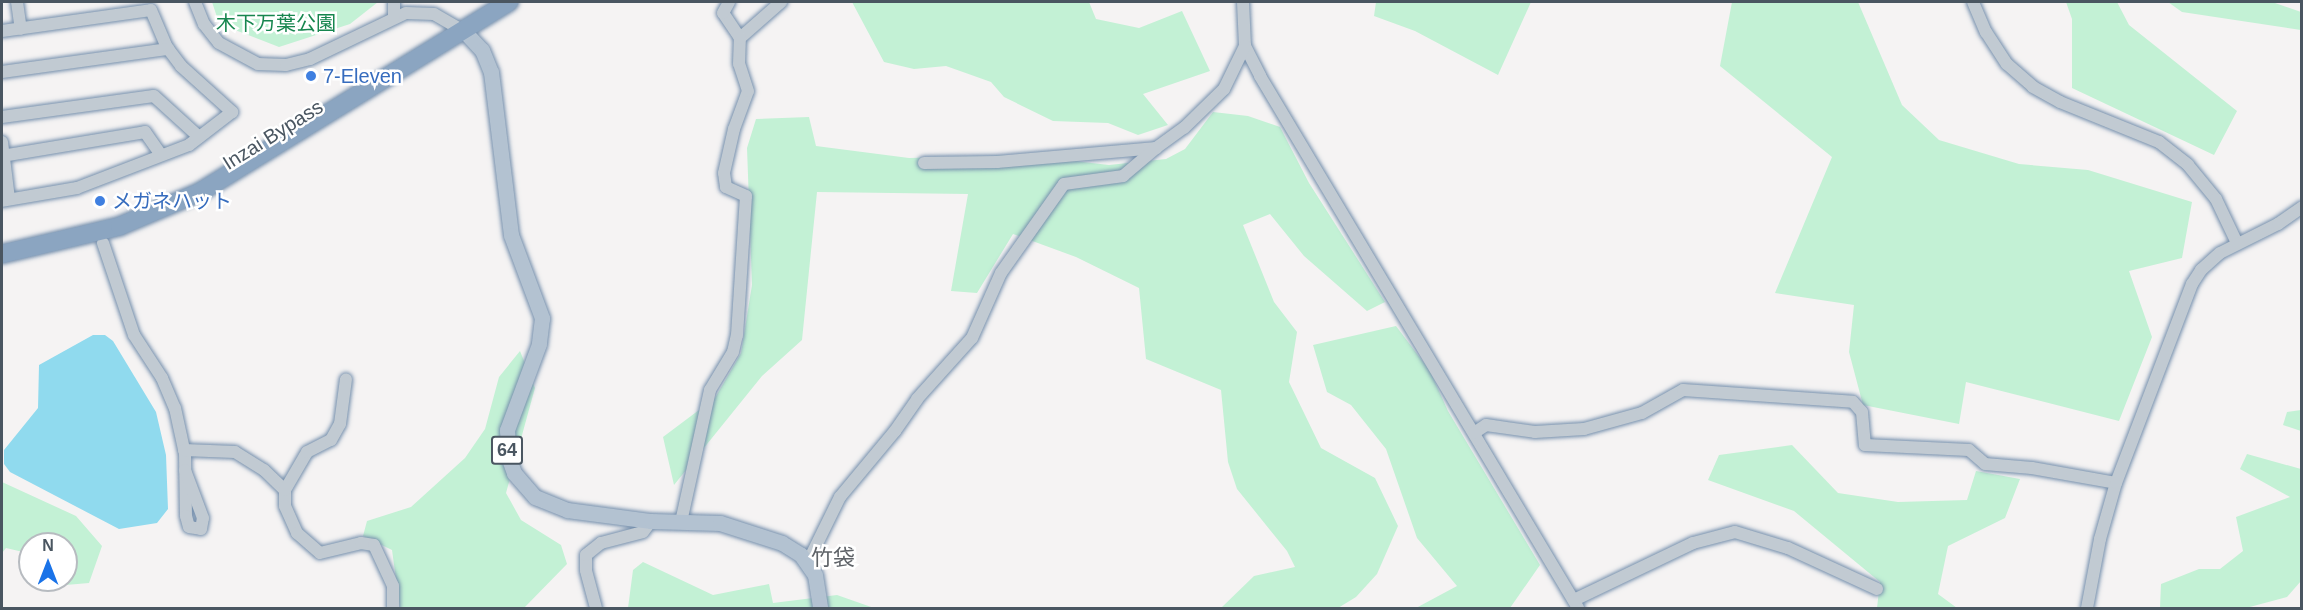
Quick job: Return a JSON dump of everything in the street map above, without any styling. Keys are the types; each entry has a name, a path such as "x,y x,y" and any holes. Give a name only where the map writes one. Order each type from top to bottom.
{"highway":[{"name":"Inzai Bypass","path":"2,254 77,239 171,206 251,164 384,77 417,60 509,2"},
{"name":"Inzai Bypass","path":"2,265 103,243 164,221 241,183 404,77 417,60"}],"main road":[{"name":"64","path":"464,31 482,50 491,72 511,235 542,318 539,344 507,430 509,459 523,486 547,503 567,510 651,522 720,523 763,535 793,549 807,564 819,589 820,609"}],"street":[{"path":"17,2 21,28"},
{"path":"195,2 204,24 219,43 248,61 272,66 310,59 394,16 434,14 464,31"},
{"path":"394,2 394,16"},
{"path":"681,522 710,390 733,352 737,335 746,196 726,187 724,173 734,129 748,91 739,64 740,38 723,13 729,2"},
{"path":"740,38 781,2"},
{"path":"1243,2 1245,46 1576,604 1693,543 1735,532 1769,540 1877,589"},
{"path":"1973,2 1986,32 2007,64 2032,87 2060,102 2159,142 2188,165 2216,199 2237,243"},
{"path":"2,31 151,10 168,49 232,112 200,137 77,188 5,200 2,142"},
{"path":"807,564 840,497 895,431 916,399 972,338 1001,273 1064,184 1123,176 1184,128 1220,93 1245,46"},
{"path":"2,72 168,49"},
{"path":"2,117 154,96 200,137"},
{"path":"2,156 145,132 161,155"},
{"path":"924,164 997,162 1156,148"},
{"path":"2087,609 2116,483 2192,284 2200,270 2237,243 2278,224 2301,207"},
{"path":"103,243 134,335 172,400 184,450 185,470"},
{"path":"346,379 340,424 331,440 307,452 285,490 285,506 297,533 320,553 361,543 374,545 393,586 393,609"},
{"path":"1474,433 1486,425 1535,432 1584,429 1642,413 1683,390 1853,402 1862,411 1865,445 1969,450 1985,464 2032,468 2116,483"},
{"path":"184,450 235,452 264,470 285,490"},
{"path":"596,609 586,570 586,555 601,543 643,532 651,522"}],"green space":[{"name":"木下万葉公園","path":"212,2 378,2 350,24 279,47 235,30 217,17"},
{"path":"852,2 1089,2 1096,19 1139,28 1182,11 1210,71 1143,94 1168,125 1138,135 1108,123 1053,121 1004,97 991,82 946,66 914,69 884,62"},
{"path":"1376,2 1531,2 1498,75 1415,31 1374,16"},
{"path":"1732,2 1858,2 1902,105 1939,140 2019,164 2088,170 2192,202 2182,258 2129,271 2152,337 2119,421 1966,382 1959,424 1863,405 1849,352 1854,305 1775,293 1832,157 1720,66"},
{"path":"2066,2 2117,2 2129,25 2237,111 2214,155 2072,88 2072,19"},
{"path":"2168,2 2272,2 2301,12 2301,30 2182,12"},
{"path":"1213,112 1248,116 1280,127 1309,183 1385,302 1367,311 1304,256 1270,214 1243,225 1274,302 1297,332 1289,382 1321,448 1375,478 1398,526 1377,574 1356,597 1338,608 1221,608 1254,576 1295,567 1287,551 1237,489 1228,462 1221,390 1146,359 1139,288 1076,257 1013,234 977,293 951,291 968,194 817,192 802,340 762,376 674,485 663,437 715,398 741,353 752,285 747,148 756,119 809,117 816,146 909,158 1023,155 1109,165 1166,159 1185,149"},
{"path":"1396,326 1430,371 1448,411 1540,565 1510,608 1416,608 1457,586 1417,538 1386,449 1351,405 1327,392 1313,345"},
{"path":"520,351 535,388 506,493 521,520 561,545 567,564 524,608 400,608 392,550 363,536 367,521 411,507 465,458 485,429 499,377"},
{"path":"2301,410 2301,431 2283,425 2287,412"},
{"path":"1792,445 1838,493 1898,502 1967,500 1976,471 2020,479 2005,518 1948,546 1938,594 1957,608 1877,608 1880,582 1794,511 1708,480 1719,455"},
{"path":"2247,454 2301,469 2301,581 2287,597 2246,608 2160,608 2161,584 2199,569 2220,569 2243,551 2236,517 2290,497 2240,469"},
{"path":"2,482 76,516 102,546 89,583 78,584 78,532 18,532 18,551 6,548 2,553"},
{"path":"643,562 713,595 769,584 773,603 837,595 874,608 628,608 633,570"}],"water":[{"path":"93,335 105,335 113,341 156,412 166,455 168,509 157,523 119,529 10,472 4,464 4,450 38,408 39,365"}],"place":[{"name":"7-Eleven","path":"311,76"},
{"name":"メガネハット","path":"100,201"}],"district":[{"name":"竹袋","path":"833,558"}]}
